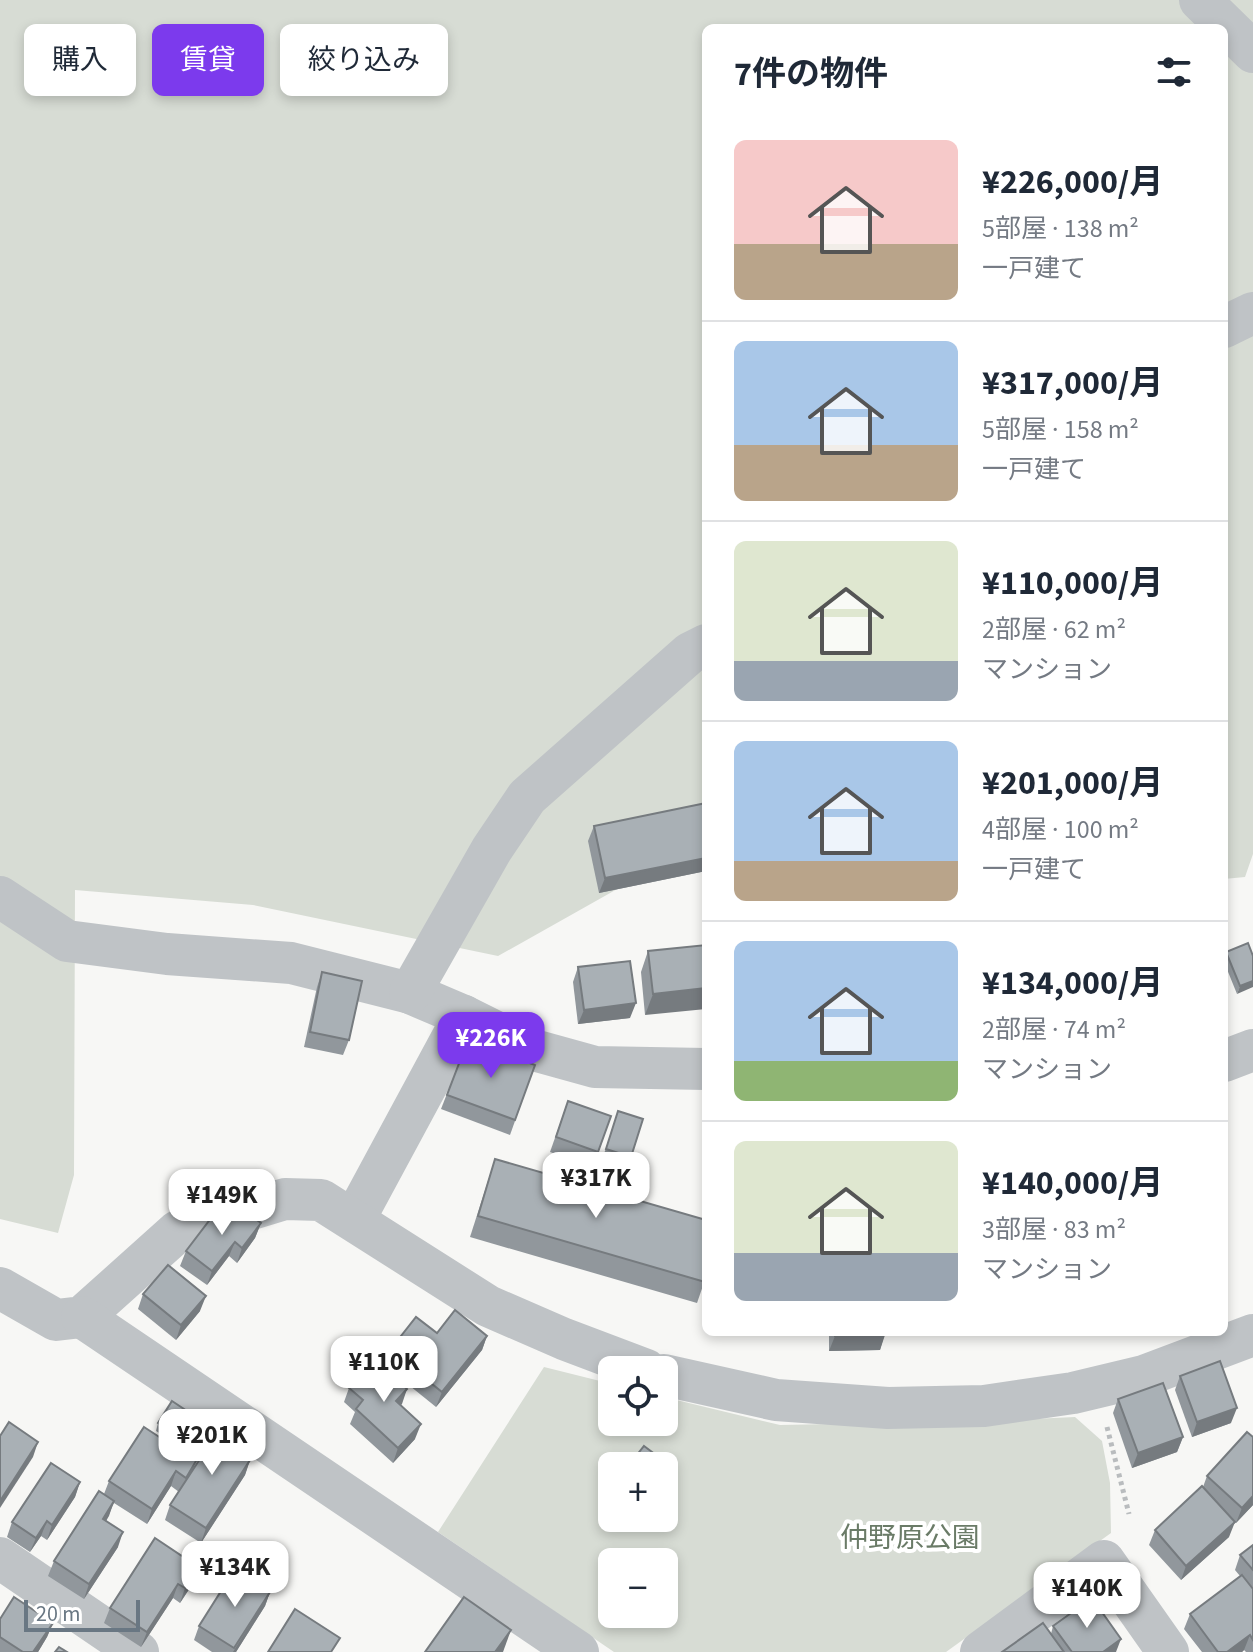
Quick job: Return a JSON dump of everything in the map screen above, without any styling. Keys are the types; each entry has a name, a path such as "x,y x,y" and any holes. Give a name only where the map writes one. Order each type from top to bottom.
{"street":[{"path":"1200,0 1224,24"},
{"path":"1228,27 1253,52"},
{"path":"1228,325 1253,313"},
{"path":"410,993 492,849 527,797 690,653 702,647"},
{"path":"0,897 67,941 167,954 291,963 410,993 530,1049 595,1067 702,1069"},
{"path":"354,1220 464,1016"},
{"path":"1228,1059 1253,1050"},
{"path":"0,1288 56,1320 82,1317 178,1231 285,1199 321,1200 488,1306 609,1356"},
{"path":"82,1317 578,1652"},
{"path":"678,1378 776,1400 888,1408 984,1406 1073,1393 1144,1376 1253,1335"},
{"path":"0,1558 138,1652"},
{"path":"981,1652 1104,1561 1168,1652"}],"path":[{"path":"1105,1422 1129,1514"}],"green space":[{"path":"0,0 1253,0 1253,854 1245,877 1228,879 1228,24 702,24 702,841 498,956 253,905 75,890 74,1175 58,1233 0,1219"},
{"name":"仲野原公園","path":"544,1367 598,1380 598,1436 678,1436 678,1400 780,1425 1075,1417 1102,1441 1110,1483 1111,1533 946,1652 614,1652 438,1532"}],"building":[{"path":"702,804 702,859 605,878 594,826"},
{"path":"1248,943 1253,956 1253,981 1240,986 1228,951"},
{"path":"702,945 702,988 653,994 648,951"},
{"path":"630,961 636,1003 584,1010 578,967"},
{"path":"322,972 362,981 349,1040 310,1032"},
{"path":"468,1040 535,1065 515,1120 447,1095"},
{"path":"568,1101 611,1116 598,1152 556,1137"},
{"path":"618,1111 643,1119 631,1157 606,1149"},
{"path":"495,1159 702,1219 702,1281 478,1216"},
{"path":"240,1207 261,1223 242,1248 235,1242 212,1271 186,1251 215,1213 228,1223"},
{"path":"168,1265 206,1296 181,1325 143,1294"},
{"path":"455,1310 487,1336 442,1392 390,1350 416,1317 437,1333"},
{"path":"375,1360 407,1389 396,1401 421,1424 398,1448 356,1409 363,1400 349,1388"},
{"path":"1220,1361 1237,1408 1197,1422 1180,1376"},
{"path":"1163,1383 1183,1437 1138,1453 1118,1399"},
{"path":"172,1401 193,1415 179,1437 158,1423"},
{"path":"9,1422 38,1442 0,1501 0,1436"},
{"path":"224,1422 244,1434 234,1450 250,1460 206,1528 170,1505"},
{"path":"144,1427 196,1461 186,1478 176,1471 152,1509 109,1481"},
{"path":"1247,1432 1253,1437 1253,1496 1242,1508 1207,1476"},
{"path":"51,1463 80,1482 52,1525 47,1521 36,1538 12,1522"},
{"path":"1202,1486 1235,1522 1186,1566 1155,1530"},
{"path":"99,1491 114,1501 103,1519 123,1532 89,1584 54,1561"},
{"path":"155,1538 185,1558 192,1547 206,1556 185,1588 178,1584 147,1632 110,1608"},
{"path":"1253,1545 1253,1570 1240,1555"},
{"path":"235,1569 270,1592 234,1648 199,1626"},
{"path":"1242,1575 1253,1589 1253,1640 1250,1635 1227,1652 1218,1652 1190,1614"},
{"path":"14,1597 53,1623 33,1652 23,1652 0,1637 0,1619"},
{"path":"464,1597 511,1630 495,1652 425,1652"},
{"path":"1092,1598 1121,1639 1103,1652 1072,1652 1053,1626"},
{"path":"295,1609 340,1638 331,1652 268,1652"},
{"path":"1043,1623 1064,1652 1002,1652"}]}
